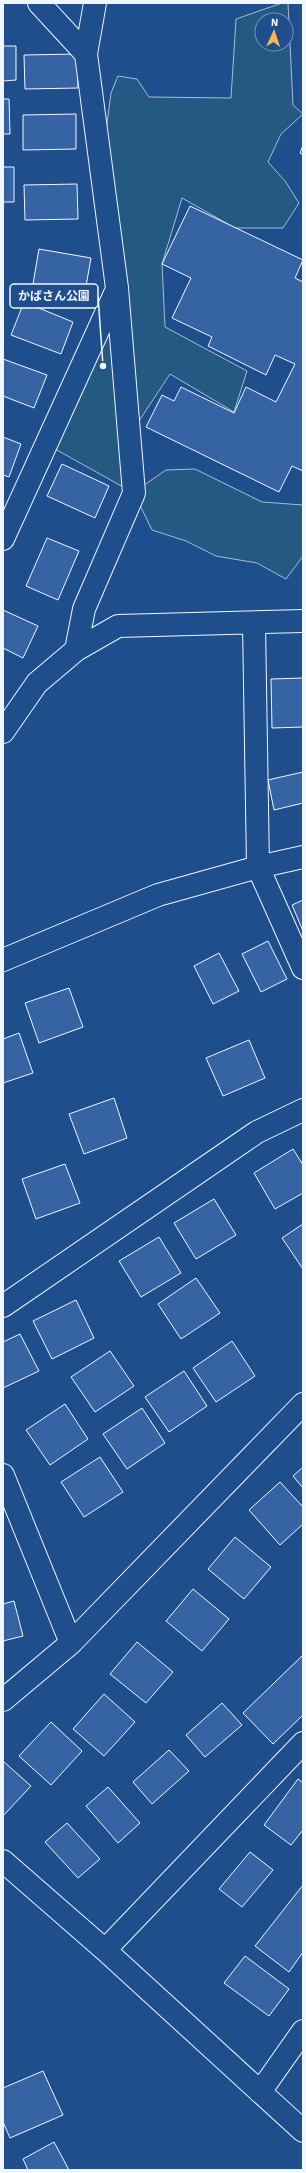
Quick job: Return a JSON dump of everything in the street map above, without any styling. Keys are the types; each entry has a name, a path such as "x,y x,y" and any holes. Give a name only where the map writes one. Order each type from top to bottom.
{"street":[{"path":"39,3 86,54"},
{"path":"76,650 84,610 134,492 117,288 86,54 95,3"},
{"path":"3,540 117,288"},
{"path":"3,732 37,683 76,650 118,626 254,624 303,621"},
{"path":"254,624 258,867 303,968"},
{"path":"3,960 158,896 258,867 303,857"},
{"path":"3,1306 258,1132 303,1110"},
{"path":"3,1700 71,1643 303,1404"},
{"path":"3,1475 71,1643"},
{"path":"105,1950 303,1743"},
{"path":"3,1861 105,1950 303,2131"},
{"path":"260,2092 303,2031"}],"shaded area":[{"path":"282,3 288,3 288,12 256,12"},
{"path":"254,13 254,52 290,52 293,105 303,114 281,134 268,162 285,181 299,203 283,228 235,228 182,198 162,264 165,327 247,371 234,412 170,374 137,424 134,492 166,470 195,469 262,502 303,505 303,556 286,579 257,563 216,556 186,541 152,530 134,493 46,444 117,288 106,131 111,93 118,76 137,79 149,97 231,98 236,19"}],"building":[{"path":"3,46 16,46 16,80 3,81"},
{"path":"77,54 78,88 25,89 24,55"},
{"path":"3,99 9,99 10,134 3,134"},
{"path":"76,114 76,149 23,150 23,115"},
{"path":"303,145 303,155 300,153"},
{"path":"3,167 14,167 14,202 3,202"},
{"path":"77,184 78,219 25,220 24,185"},
{"path":"190,206 303,260 295,278 303,282 303,471 292,466 279,492 146,427 162,395 174,401 181,387 234,413 246,387 276,402 295,364 275,355 266,375 208,346 212,337 172,318 191,278 162,264"},
{"path":"39,249 91,258 85,292 33,284"},
{"path":"24,302 73,322 61,354 11,335"},
{"path":"3,359 47,375 34,408 3,396"},
{"path":"3,437 21,444 9,477 3,475"},
{"path":"62,464 109,486 95,518 47,496"},
{"path":"47,538 79,551 58,600 26,586"},
{"path":"3,610 38,626 23,658 3,648"},
{"path":"303,678 303,727 272,728 271,679"},
{"path":"303,772 303,803 274,810 268,780"},
{"path":"303,900 303,931 292,905"},
{"path":"268,941 287,979 261,992 242,954"},
{"path":"219,953 239,991 213,1004 194,966"},
{"path":"69,988 83,1027 39,1043 25,1003"},
{"path":"19,1033 33,1073 3,1083 3,1039"},
{"path":"249,1040 265,1078 223,1096 206,1058"},
{"path":"114,1098 127,1138 84,1154 69,1114"},
{"path":"293,1149 303,1165 303,1193 275,1209 254,1173"},
{"path":"65,1164 80,1203 36,1219 22,1179"},
{"path":"214,1199 236,1235 196,1259 174,1223"},
{"path":"303,1224 303,1269 282,1238"},
{"path":"159,1237 181,1273 141,1297 119,1261"},
{"path":"196,1278 220,1313 181,1339 158,1304"},
{"path":"76,1300 94,1338 52,1359 33,1321"},
{"path":"20,1334 39,1371 3,1388 3,1342"},
{"path":"232,1341 255,1376 216,1402 193,1368"},
{"path":"110,1351 134,1386 95,1412 71,1377"},
{"path":"184,1371 207,1406 169,1432 145,1397"},
{"path":"65,1404 88,1439 50,1465 26,1430"},
{"path":"142,1408 165,1443 127,1469 103,1434"},
{"path":"100,1457 123,1492 84,1517 61,1482"},
{"path":"303,1467 303,1488 293,1476"},
{"path":"280,1482 303,1507 303,1524 280,1545 249,1510"},
{"path":"235,1537 271,1567 244,1599 208,1569"},
{"path":"193,1589 229,1619 202,1651 166,1621"},
{"path":"14,1601 23,1636 3,1641 3,1604"},
{"path":"137,1642 173,1672 146,1703 110,1674"},
{"path":"303,1655 303,1715 273,1744 243,1713"},
{"path":"104,1694 135,1722 104,1756 73,1729"},
{"path":"222,1703 242,1725 205,1757 186,1735"},
{"path":"51,1722 82,1751 51,1785 19,1756"},
{"path":"169,1750 189,1771 152,1804 133,1782"},
{"path":"3,1761 31,1786 3,1816"},
{"path":"298,1779 303,1783 303,1830 291,1845 264,1825"},
{"path":"108,1787 140,1823 118,1843 86,1806"},
{"path":"67,1823 100,1859 78,1878 45,1842"},
{"path":"250,1852 273,1870 242,1907 219,1889"},
{"path":"303,1885 303,1952 289,1972 255,1946"},
{"path":"245,1956 289,1989 269,2016 224,1983"},
{"path":"43,2071 63,2115 10,2138 3,2122 3,2088"},
{"path":"54,2142 69,2170 28,2170 23,2159"}],"place":[{"name":"かばさん公園","path":"103,366"}]}
